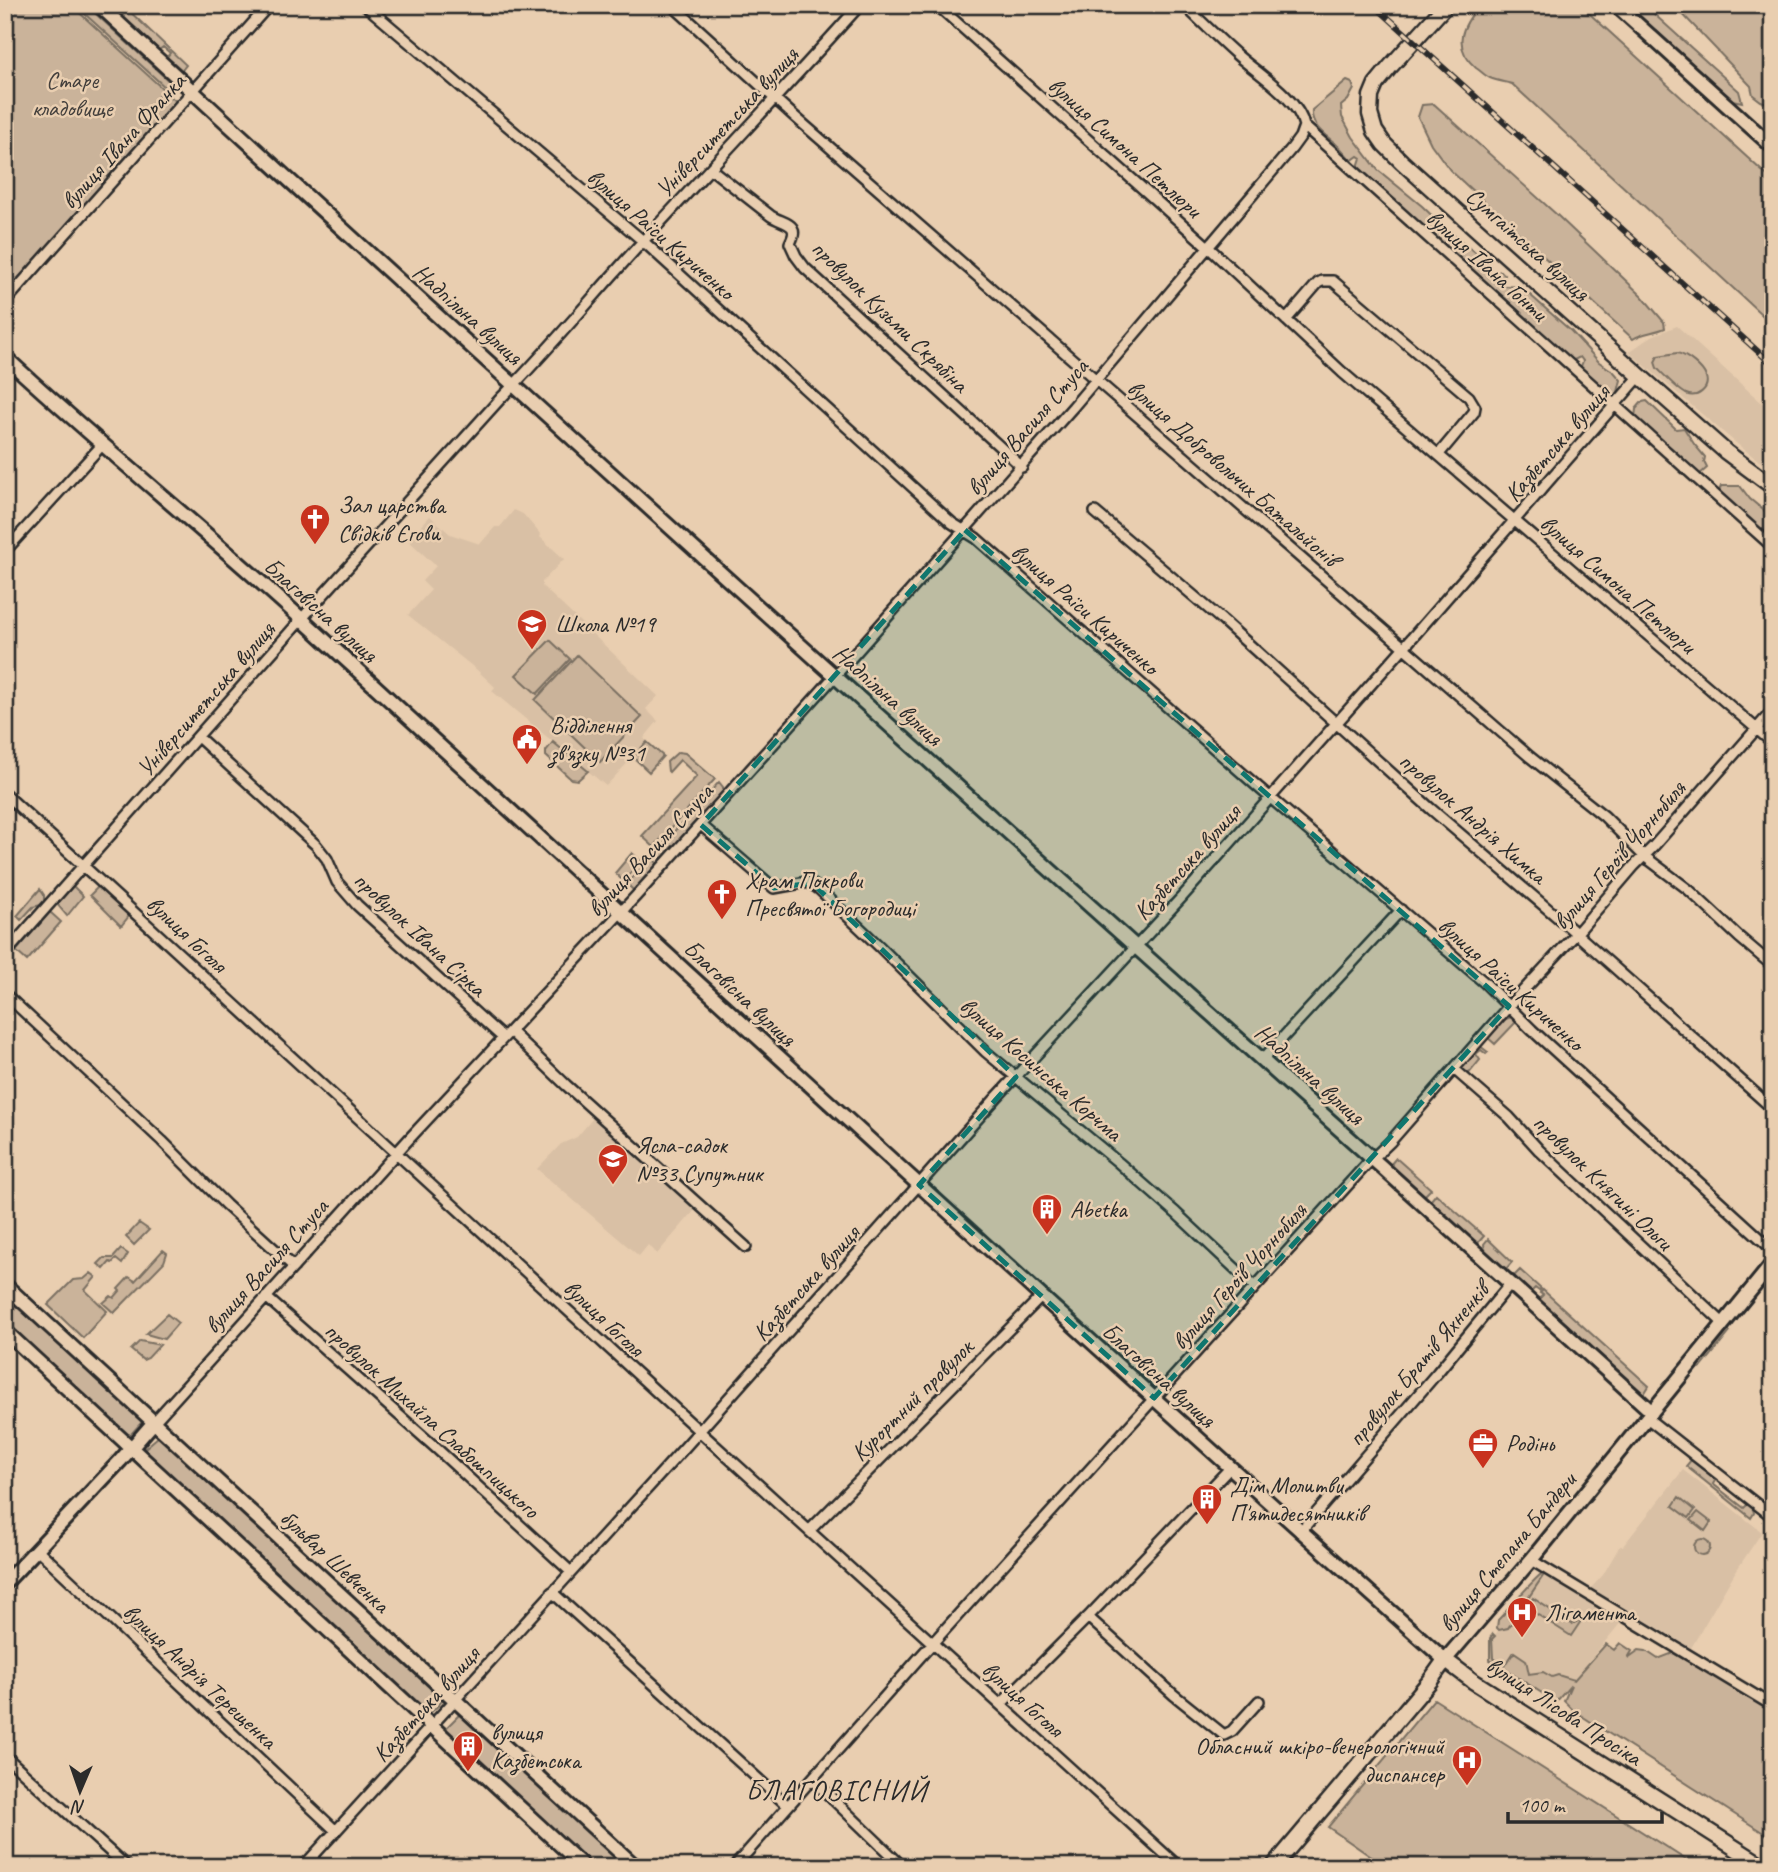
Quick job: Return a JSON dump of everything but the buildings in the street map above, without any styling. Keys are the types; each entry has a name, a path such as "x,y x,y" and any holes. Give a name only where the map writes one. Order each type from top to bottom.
{"main road":[{"name":"Надпільна вулиця","path":"99,5 514,385 1373,1159 1649,1415"},
{"name":"Сумгаїтська вулиця","path":"1446,5 1402,53 1374,89 1369,107 1375,131 1402,162 1640,376 1727,452 1773,487"},
{"path":"1616,5 1773,147"},
{"name":"Благовісна вулиця","path":"5,358 302,619 919,1185 1300,1532 1445,1660"},
{"name":"вулиця Степана Бандери","path":"1273,1867 1531,1560 1773,1263"},
{"name":"бульвар Шевченка","path":"5,1285 636,1867"},
{"path":"5,1331 584,1867"},
{"name":"вулиця Василя Стуса","path":"5,1583 154,1422"},
{"name":"вулиця Лісова Просіка","path":"1445,1660 1473,1681 1765,1867"}],"street":[{"name":"вулиця Івана Франка","path":"5,302 269,5"},
{"name":"вулиця Раїси Кириченко","path":"365,5 643,241 942,514 976,538 1401,910 1509,1006 1773,1251"},
{"name":"вулиця Добровольчих Батальйонів","path":"671,5 1095,379 1530,757 1604,816 1644,856 1689,890 1773,966"},
{"name":"Університетська вулиця","path":"5,954 302,619 860,5"},
{"name":"вулиця Симона Петлюри","path":"937,5 1207,246 1342,372 1773,743"},
{"name":"вулиця Івана Гонти","path":"1184,5 1285,97 1301,115 1304,127 1773,547"},
{"name":"вулиця Василя Стуса","path":"154,1422 397,1153 622,912 1022,467 1297,142 1304,127"},
{"name":"провулок Кузьми Скрябіна","path":"711,169 771,216 787,222 793,228 794,236 790,243 805,268 1022,467"},
{"path":"1286,320 1318,283 1333,281 1469,397 1475,412 1439,454"},
{"name":"Казбетська вулиця","path":"303,1867 1337,724 1640,376"},
{"path":"5,551 103,444"},
{"path":"1096,512 1222,620 1337,724"},
{"name":"вулиця Героїв Чорнобиля","path":"734,1867 1154,1398 1576,934 1773,710"},
{"name":"провулок Андрія Химка","path":"1337,724 1773,1108"},
{"name":"провулок Івана Сірка","path":"198,737 316,845 349,898 566,1085 746,1247"},
{"name":"вулиця Гоголя","path":"5,794 1179,1867"},
{"name":"вулиця Косинська Корчма","path":"701,825 774,888 804,883 813,885 986,1052 1119,1163 1255,1287"},
{"path":"1263,1059 1401,910"},
{"path":"5,994 294,1267"},
{"name":"провулок Княгині Ольги","path":"1454,1069 1509,1116 1539,1150 1724,1324"},
{"name":"провулок Братів Яхненків","path":"1300,1532 1510,1284"},
{"name":"Курортний провулок","path":"809,1531 1042,1296"},
{"name":"провулок Михайла Слабошпицького","path":"266,1297 571,1572"},
{"name":"Надпільна вулиця","path":"1649,1415 1773,1517"},
{"path":"1001,1704 1230,1468"},
{"name":"вулиця Андрія Терещенка","path":"37,1549 336,1831"},
{"path":"1531,1560 1773,1706"},
{"path":"552,1592 788,1806"},
{"path":"1088,1616 1174,1695 1224,1735 1232,1731 1259,1701"},
{"path":"5,1756 127,1867"},
{"path":"811,1779 903,1867"}],"highlighted area":[{"path":"965,530 1509,1006 1154,1398 919,1185 1016,1077 812,883 774,888 701,825"}],"shaded area":[{"path":"1677,326 1773,413 1773,472 1629,352 1652,336"},
{"name":"Школа №19","path":"514,510 523,514 540,537 564,559 542,582 542,586 658,696 646,709 658,721 644,738 647,742 606,786 492,691 495,687 477,670 408,615 431,590 422,581 436,566 408,540 430,516 450,534 480,544 495,527 500,527"},
{"name":"Ясла-садок №33 Супутник","path":"594,1117 695,1210 657,1254 648,1245 639,1256 537,1169 561,1144 577,1137"},
{"path":"1683,1470 1762,1532 1691,1648 1591,1588 1603,1575 1619,1547 1623,1546"},
{"path":"1541,1573 1622,1621 1557,1700 1492,1659 1492,1639"}],"green space":[{"name":"Старе кладовище","path":"5,5 71,5 164,90 157,98 158,101 166,93 176,101 5,294"},
{"path":"75,5 86,5 171,83 166,88"},
{"path":"123,5 186,65 182,70 167,57 170,53 163,47 159,50 111,6"},
{"path":"1480,5 1580,5 1773,181 1773,325 1512,84 1488,77 1476,68 1464,52 1462,36 1468,21"},
{"path":"1628,5 1644,5 1739,91 1742,102 1732,100"},
{"path":"1674,5 1773,5 1773,105 1753,95 1751,86"},
{"path":"1347,81 1352,83 1354,89 1341,106 1342,117 1353,137 1378,170 1479,255 1484,266 1493,273 1501,271 1505,275 1496,278 1503,286 1521,287 1571,331 1599,362 1621,380 1617,396 1612,399 1580,369 1583,361 1580,357 1570,362 1395,205 1358,167 1361,158 1358,156 1351,161 1318,128 1312,117 1312,110"},
{"path":"1434,104 1642,296 1664,322 1665,328 1633,339 1450,170 1431,144 1418,117 1422,105"},
{"path":"1677,353 1690,359 1704,373 1707,381 1702,392 1686,394 1657,368 1655,362 1658,356"},
{"path":"1647,401 1676,429 1684,428 1705,457 1707,468 1699,475 1635,418 1636,409 1642,402"},
{"path":"1721,486 1740,486 1750,499 1773,518 1773,544 1718,494"},
{"path":"550,640 570,659 537,694 516,675"},
{"path":"577,655 642,717 600,762 535,700"},
{"path":"553,742 588,771 578,780 571,779 546,756 546,751"},
{"path":"647,742 663,756 649,772 633,757"},
{"path":"678,752 685,753 715,779 654,847 642,836 697,776 680,760 668,771 667,762"},
{"path":"719,782 723,787 723,794 665,857 661,858 656,851"},
{"path":"632,853 641,861 623,881 615,873"},
{"path":"651,857 659,865 634,891 627,884"},
{"path":"73,886 83,896 67,916 57,904"},
{"path":"98,887 129,916 121,926 90,895"},
{"path":"40,889 44,895 44,903 33,907 21,920 17,916"},
{"path":"50,912 61,922 27,961 17,950"},
{"path":"1513,1017 1518,1020 1495,1044 1487,1037 1502,1022"},
{"path":"1480,1046 1488,1052 1486,1054 1481,1050 1476,1054 1480,1060 1467,1076 1460,1067"},
{"path":"1396,1158 1431,1189 1424,1196 1390,1165"},
{"path":"1436,1194 1484,1236 1477,1244 1432,1203 1431,1200"},
{"path":"139,1223 149,1230 134,1245 126,1237"},
{"path":"1488,1239 1512,1262 1506,1269 1485,1251 1484,1244"},
{"path":"121,1249 128,1254 122,1264 116,1259 104,1269 98,1264 104,1258 113,1258"},
{"path":"163,1250 167,1253 164,1262 114,1313 103,1303 111,1296 114,1298 129,1277 135,1281"},
{"path":"1520,1270 1541,1289 1539,1291 1535,1288 1531,1292 1514,1276"},
{"path":"91,1273 96,1277 85,1290 107,1311 83,1338 48,1305 73,1280 84,1279"},
{"path":"1543,1290 1649,1386 1644,1394 1539,1299"},
{"path":"5,1292 141,1417 142,1422 131,1434 123,1433 5,1324"},
{"path":"167,1314 178,1323 164,1339 146,1334"},
{"path":"1726,1328 1730,1332 1701,1368 1696,1365"},
{"path":"140,1341 160,1345 143,1360 131,1350"},
{"path":"159,1436 442,1696 436,1708 430,1713 424,1711 145,1453 145,1448"},
{"path":"1691,1460 1716,1479 1713,1484 1744,1508 1748,1504 1754,1513 1751,1518 1686,1466"},
{"path":"1679,1497 1695,1510 1689,1518 1673,1506"},
{"path":"1698,1512 1711,1522 1705,1531 1691,1520"},
{"path":"1699,1539 1705,1539 1710,1547 1708,1553 1699,1555 1694,1550 1694,1544"},
{"path":"1541,1574 1543,1576 1508,1628 1499,1630 1498,1620"},
{"path":"1533,1598 1572,1624 1581,1621 1571,1636 1527,1608"},
{"path":"1493,1634 1493,1658 1505,1666 1514,1652 1526,1660 1529,1674 1543,1672 1552,1677 1558,1675 1574,1680 1606,1644 1614,1650 1620,1643 1632,1651 1628,1658 1639,1650 1658,1659 1673,1653 1773,1711 1773,1839 1574,1711 1564,1701 1571,1685 1556,1702 1490,1660 1490,1638"},
{"name":"Обласний шкіро-венерологічний диспансер","path":"1434,1699 1697,1867 1386,1867 1328,1827"},
{"path":"460,1714 628,1867 593,1867 447,1732 447,1727"}],"railway":[{"path":"1374,5 1773,365"}],"place":[{"name":"Зал царства Свідків Єгови","path":"315,546"},
{"name":"Школа №19","path":"532,651"},
{"name":"Відділення зв'язку №31","path":"527,766"},
{"name":"Храм Покрови Пресвятої Богородиці","path":"722,921"},
{"name":"Ясла-садок №33 Супутник","path":"613,1186"},
{"name":"Abetka","path":"1047,1236"},
{"name":"Родінь","path":"1483,1470"},
{"name":"Дім Молитви П'ятидесятників","path":"1207,1526"},
{"name":"Лігамента","path":"1522,1639"},
{"name":"вулиця Казбетська","path":"468,1773"},
{"name":"Обласний шкіро-венерологічний диспансер","path":"1467,1787"}],"district":[{"name":"БЛАГОВІСНИЙ","path":"837,1790"}]}
